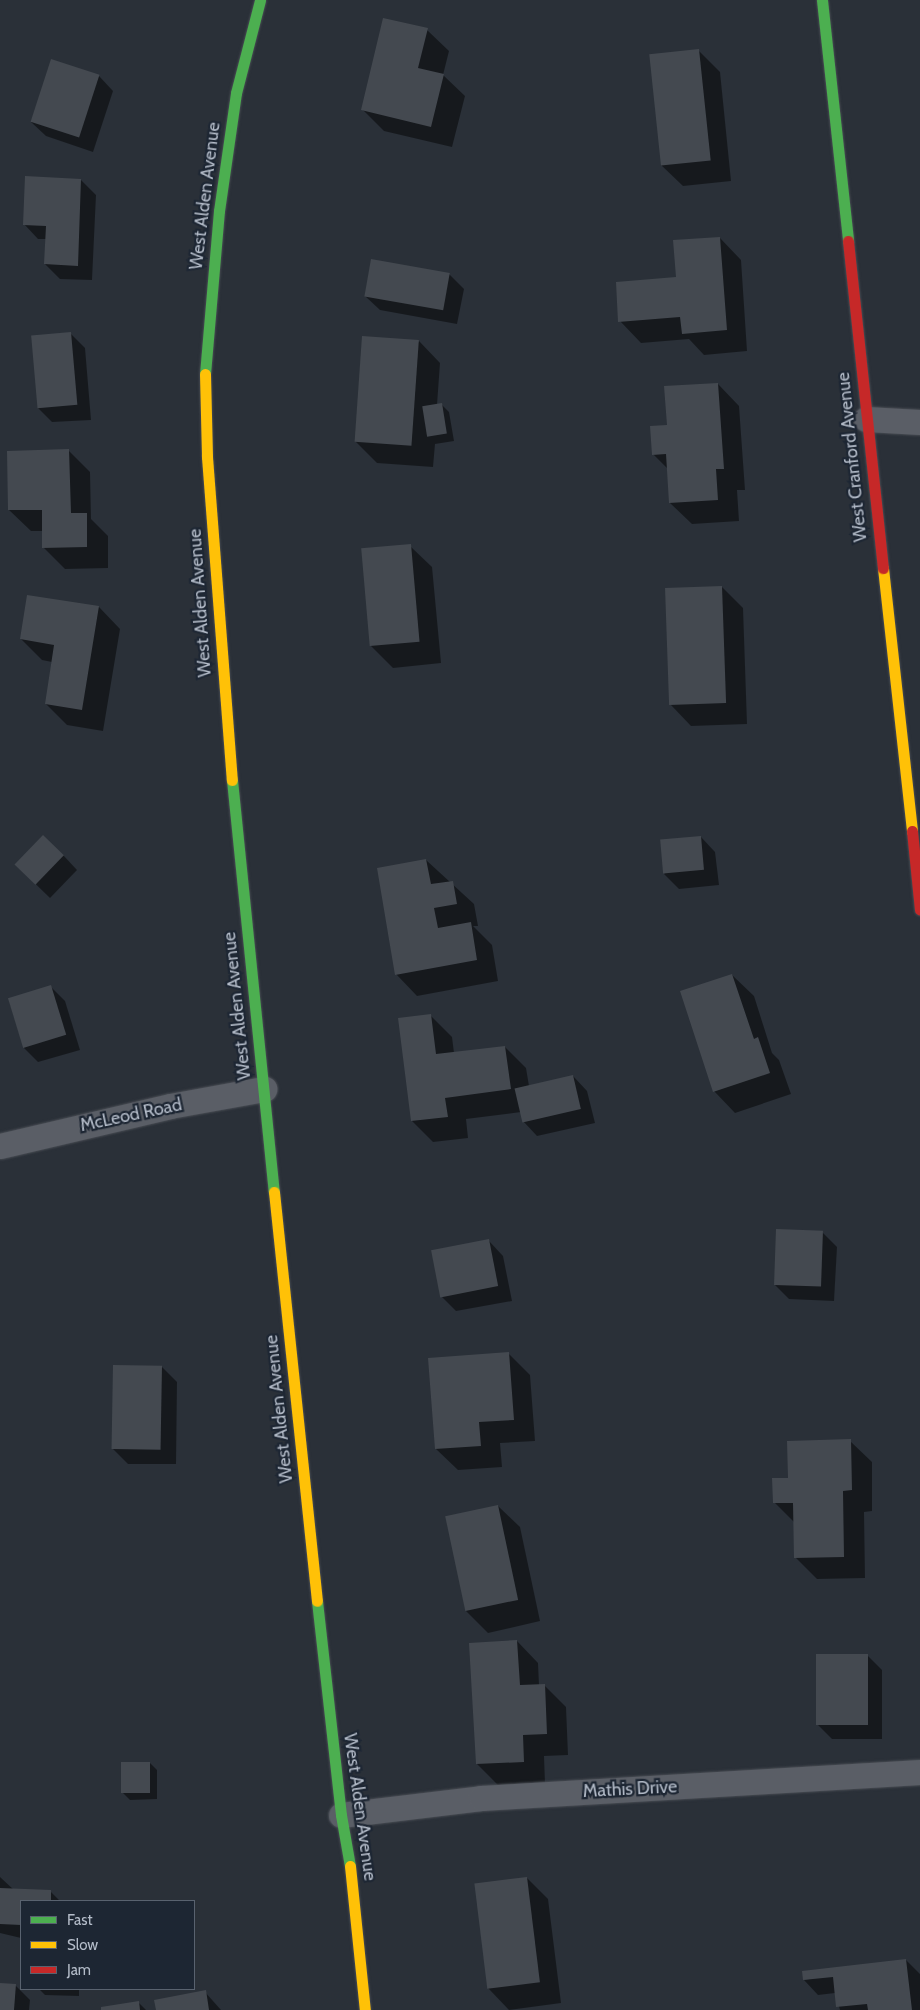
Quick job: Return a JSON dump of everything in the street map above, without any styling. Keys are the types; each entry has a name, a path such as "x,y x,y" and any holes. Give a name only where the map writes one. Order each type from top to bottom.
{"street":[{"name":"West Alden Avenue","path":"260,0 236,93 219,211 205,360 207,457 234,807 341,1815 356,1899 365,2010"},
{"name":"West Cranford Avenue","path":"822,0 920,910"},
{"path":"866,419 920,422"},
{"name":"McLeod Road","path":"0,1146 160,1108 264,1089"},
{"name":"Mathis Drive","path":"341,1815 481,1798 920,1772"}],"building":[{"path":"383,18 428,28 418,68 444,74 431,127 361,110"},
{"path":"699,49 711,160 661,166 649,54"},
{"path":"51,59 100,75 79,138 31,122"},
{"path":"25,176 81,179 78,266 44,264 46,226 23,225"},
{"path":"720,237 727,330 682,334 680,317 618,322 616,282 676,277 673,240"},
{"path":"371,259 450,273 443,310 364,296"},
{"path":"71,332 77,405 38,408 31,335"},
{"path":"362,336 419,340 411,446 355,442"},
{"path":"718,383 724,469 716,469 718,500 669,503 666,454 652,455 650,426 667,425 664,386"},
{"path":"442,403 447,434 427,437 422,406"},
{"path":"69,449 71,513 87,513 87,547 42,548 42,510 8,510 7,451"},
{"path":"411,544 420,642 370,646 361,548"},
{"path":"722,586 726,703 669,705 665,588"},
{"path":"27,595 99,606 82,710 45,704 54,645 20,639"},
{"path":"43,835 64,855 35,885 15,864"},
{"path":"701,836 704,870 663,873 660,840"},
{"path":"426,859 431,884 453,881 457,904 434,908 438,928 471,922 477,960 395,975 377,868"},
{"path":"732,974 754,1039 758,1037 770,1073 713,1092 680,991"},
{"path":"51,985 66,1035 23,1048 8,998"},
{"path":"431,1014 436,1054 505,1046 511,1089 445,1098 448,1117 411,1121 398,1018"},
{"path":"573,1075 581,1109 522,1123 515,1088"},
{"path":"776,1229 823,1231 821,1287 774,1285"},
{"path":"489,1239 498,1286 440,1297 431,1250"},
{"path":"509,1352 514,1420 479,1422 481,1446 435,1449 428,1358"},
{"path":"113,1365 162,1366 161,1450 112,1449"},
{"path":"851,1439 852,1490 843,1491 844,1557 794,1558 793,1503 773,1503 772,1478 788,1478 787,1441"},
{"path":"498,1505 518,1600 465,1611 445,1516"},
{"path":"517,1640 520,1685 545,1684 547,1734 523,1735 524,1762 476,1764 469,1643"},
{"path":"816,1654 868,1654 868,1725 816,1725"},
{"path":"121,1762 150,1762 150,1793 121,1793"},
{"path":"527,1877 540,1982 487,1989 474,1883"},
{"path":"0,1888 51,1890 51,1900 20,1900 20,1925 0,1924"},
{"path":"906,1959 912,2010 868,2010 867,2004 836,2007 833,1977 803,1980 802,1971"},
{"path":"0,1983 16,1984 14,2010 0,2010"},
{"path":"206,1990 209,2010 156,2010 154,2000"},
{"path":"139,2001 140,2010 101,2010 101,2007"}],"traffic: fast":[{"path":"205,374 219,211 236,93 260,0"},
{"path":"822,0 848,241"},
{"path":"232,780 274,1192"},
{"path":"317,1601 341,1815 350,1866"}],"traffic: slow":[{"path":"205,374 207,457 232,780"},
{"path":"883,568 912,831"},
{"path":"274,1192 317,1601"},
{"path":"350,1866 365,2010"}],"traffic: jam":[{"path":"848,241 883,568"},
{"path":"912,831 920,910"}]}
